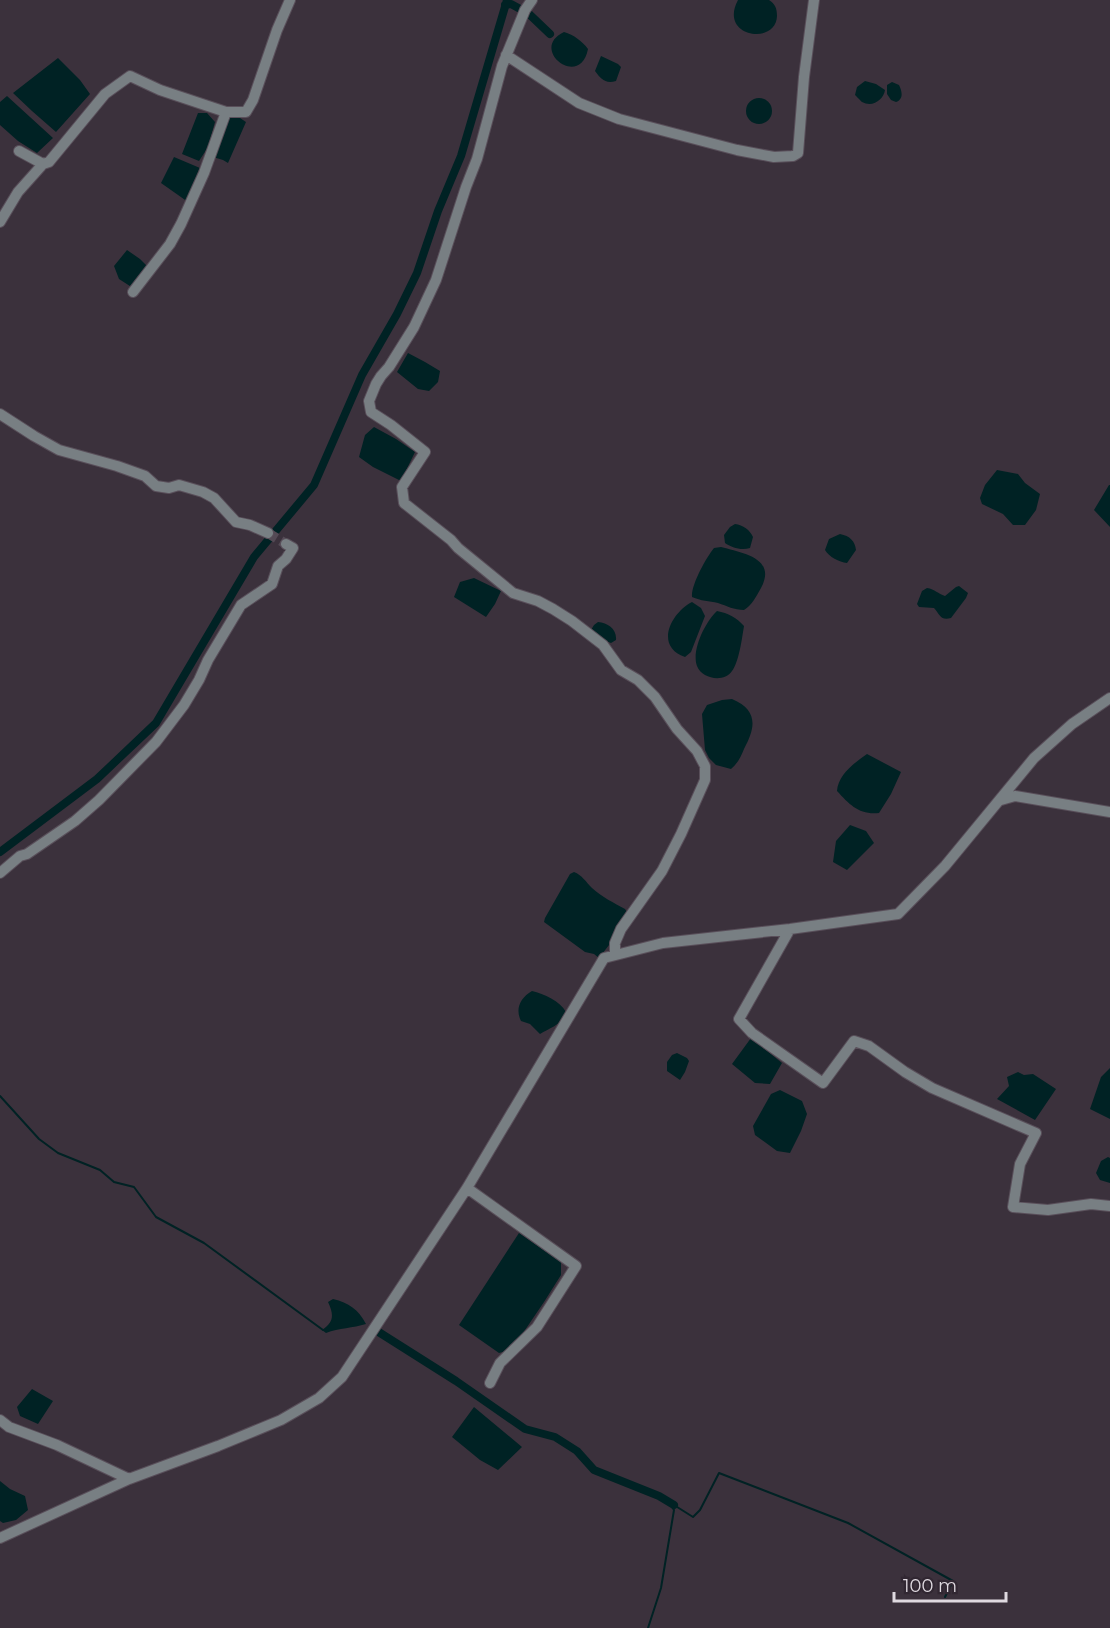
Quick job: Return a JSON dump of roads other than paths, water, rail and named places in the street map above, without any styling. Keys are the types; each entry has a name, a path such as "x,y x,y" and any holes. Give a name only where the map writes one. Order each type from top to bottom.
{"street":[{"path":"0,222 18,192 43,164 49,162 105,94 130,76 159,90 225,112 246,112 253,100 290,0"},
{"path":"532,0 525,10 506,55 477,159 436,280 414,327 381,376 369,401 371,412 425,452 402,487 404,503 513,593 538,601 553,609 603,645 621,670 638,680 655,697 677,729 697,751 705,766 705,780 681,834 662,871 621,929 615,943 615,955"},
{"path":"506,55 579,103 619,119 737,150 774,157 793,156 798,153 804,77 814,0"},
{"path":"133,292 170,244 181,224 204,173 225,112"},
{"path":"19,151 43,164"},
{"path":"0,414 59,450 145,476 156,486 169,488 179,485 196,489 214,498 236,522 268,532"},
{"path":"0,873 20,856 27,854 75,820 99,800 156,742 184,705 241,605 272,584 278,566 293,548 286,544"},
{"path":"0,1538 129,1479 281,1420 319,1398 342,1377 467,1188 604,958 663,943 898,914 945,866 1035,758 1072,724 1110,698"},
{"path":"1001,800 1015,796 1110,813"},
{"path":"790,929 739,1019 752,1033 823,1083 854,1041 869,1046 932,1088 1036,1133 1020,1164 1013,1207 1048,1210 1091,1204 1110,1206"},
{"path":"467,1188 576,1266 537,1327 500,1363 490,1383"},
{"path":"0,1420 9,1427 57,1445 129,1479"}],"waterway":[{"path":"0,852 97,779 156,723 254,557 314,485 362,375 397,314 417,273 438,211 461,156 507,0"},
{"path":"505,5 511,4 522,10"},
{"path":"528,13 550,34"},
{"path":"0,1096 39,1139 58,1153 100,1170 114,1182 134,1187 156,1217 204,1243 323,1330"},
{"path":"377,1331 456,1381 525,1429 555,1437 577,1451 594,1470 659,1496 674,1505"},
{"path":"674,1505 693,1517 700,1510 719,1473 848,1523 953,1581 945,1597"},
{"path":"648,1628 661,1588 674,1510 668,1501"}],"tunnel":[{"path":"268,533 286,544"}]}
